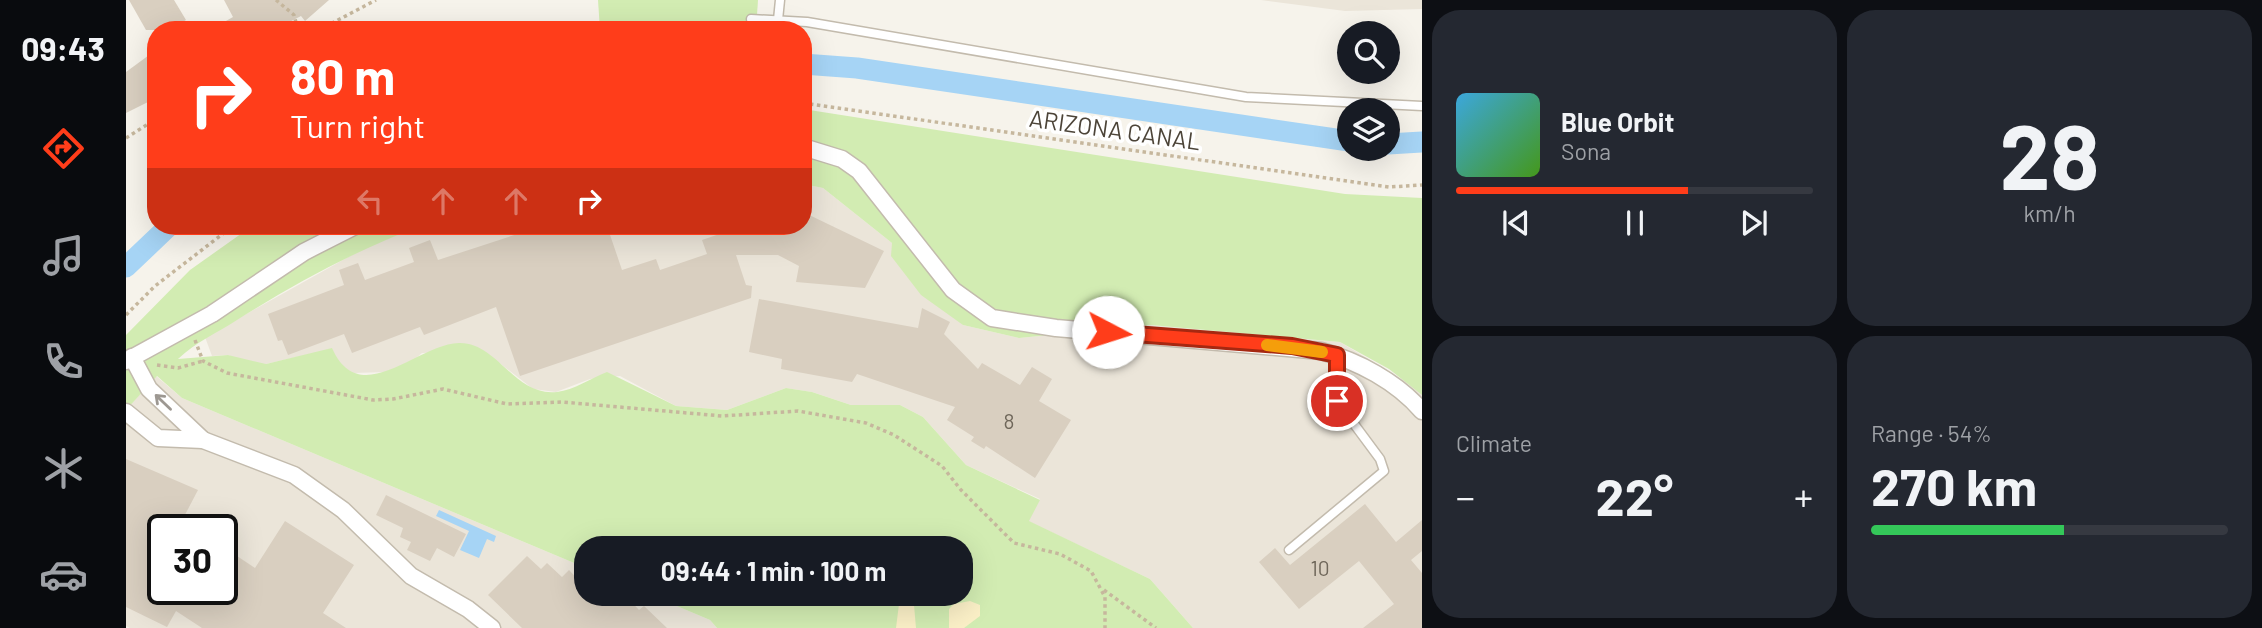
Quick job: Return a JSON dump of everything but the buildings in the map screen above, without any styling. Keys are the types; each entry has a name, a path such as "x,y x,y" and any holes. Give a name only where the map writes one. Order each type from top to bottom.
{"street":[{"path":"812,149 842,159 859,171 953,290 992,318 1056,328 1292,346 1337,355 1382,378 1422,411"},
{"path":"203,440 149,389 129,359 212,314 304,252 337,235"},
{"path":"126,412 158,438 203,440 294,475 342,509 411,576 468,609 492,628"}],"lane":[{"path":"778,21 780,0"},
{"path":"751,19 760,21"},
{"path":"812,23 1246,97 1422,106"},
{"path":"1289,550 1384,471 1380,458 1343,414 1337,401 1337,355"}],"path":[{"path":"276,0 294,15 296,21"},
{"path":"336,21 376,0"},
{"name":"ARIZONA CANAL","path":"812,104 1389,187 1422,185"},
{"path":"126,138 147,125"},
{"path":"126,315 173,272 221,235"},
{"path":"194,337 203,362"},
{"path":"152,365 178,368 203,362 228,373 373,400 393,399 443,389 507,404 562,402 722,416 784,410 847,418 882,429 942,466 1014,544 1067,557 1091,571 1105,597 1105,628"},
{"path":"1101,589 1156,628"}],"shaded area":[{"path":"1261,0 1422,0 1422,9 1345,11"},
{"path":"812,186 823,188 892,243 963,325 1019,338 1151,325 1340,342 1412,385 1422,395 1422,628 1193,628 1150,579 1028,521 1040,499 966,465 923,417 900,405 851,405 812,392 786,388 727,410 676,406 620,376 590,379 556,392 533,389 484,351 422,353 410,363 387,372 352,373 339,364 332,349 266,364 253,364 228,355 212,356 205,337 368,246 397,235 812,235"},
{"path":"156,376 182,398 574,563 574,606 677,606 710,620 717,628 130,628 126,626 126,410"}],"green space":[{"path":"598,0 758,0 757,21 599,21"},
{"path":"812,110 1345,194 1422,198 1422,395 1389,369 1340,342 1151,325 1019,338 963,325 921,295 891,256 892,243 823,188 812,186"},
{"path":"239,235 399,235 304,280 199,343 178,359 228,355 266,364 332,348 344,366 358,374 373,374 390,370 443,346 459,343 473,345 485,351 517,378 542,391 563,391 607,372 676,406 727,410 786,388 812,392 851,405 900,405 923,417 966,465 1040,500 1029,521 1150,579 1193,628 717,628 710,620 677,606 973,606 973,536 574,536 574,563 182,398 157,376 126,410 126,335 190,270"}],"sand":[{"path":"973,602 980,605 980,616 964,628 949,628 949,609 952,606 973,606"},
{"path":"899,606 914,606 916,628 896,628"}],"water":[{"path":"439,510 496,536 494,542 487,539 479,558 460,550 469,531 436,516"}],"waterway":[{"path":"812,65 857,68 1337,139"},
{"path":"1400,143 1422,142"},
{"path":"126,267 160,235"}],"slow traffic":[{"path":"1267,345 1292,346 1322,352"}],"route":[{"path":"1108,332 1292,346 1337,355 1337,401"}]}
